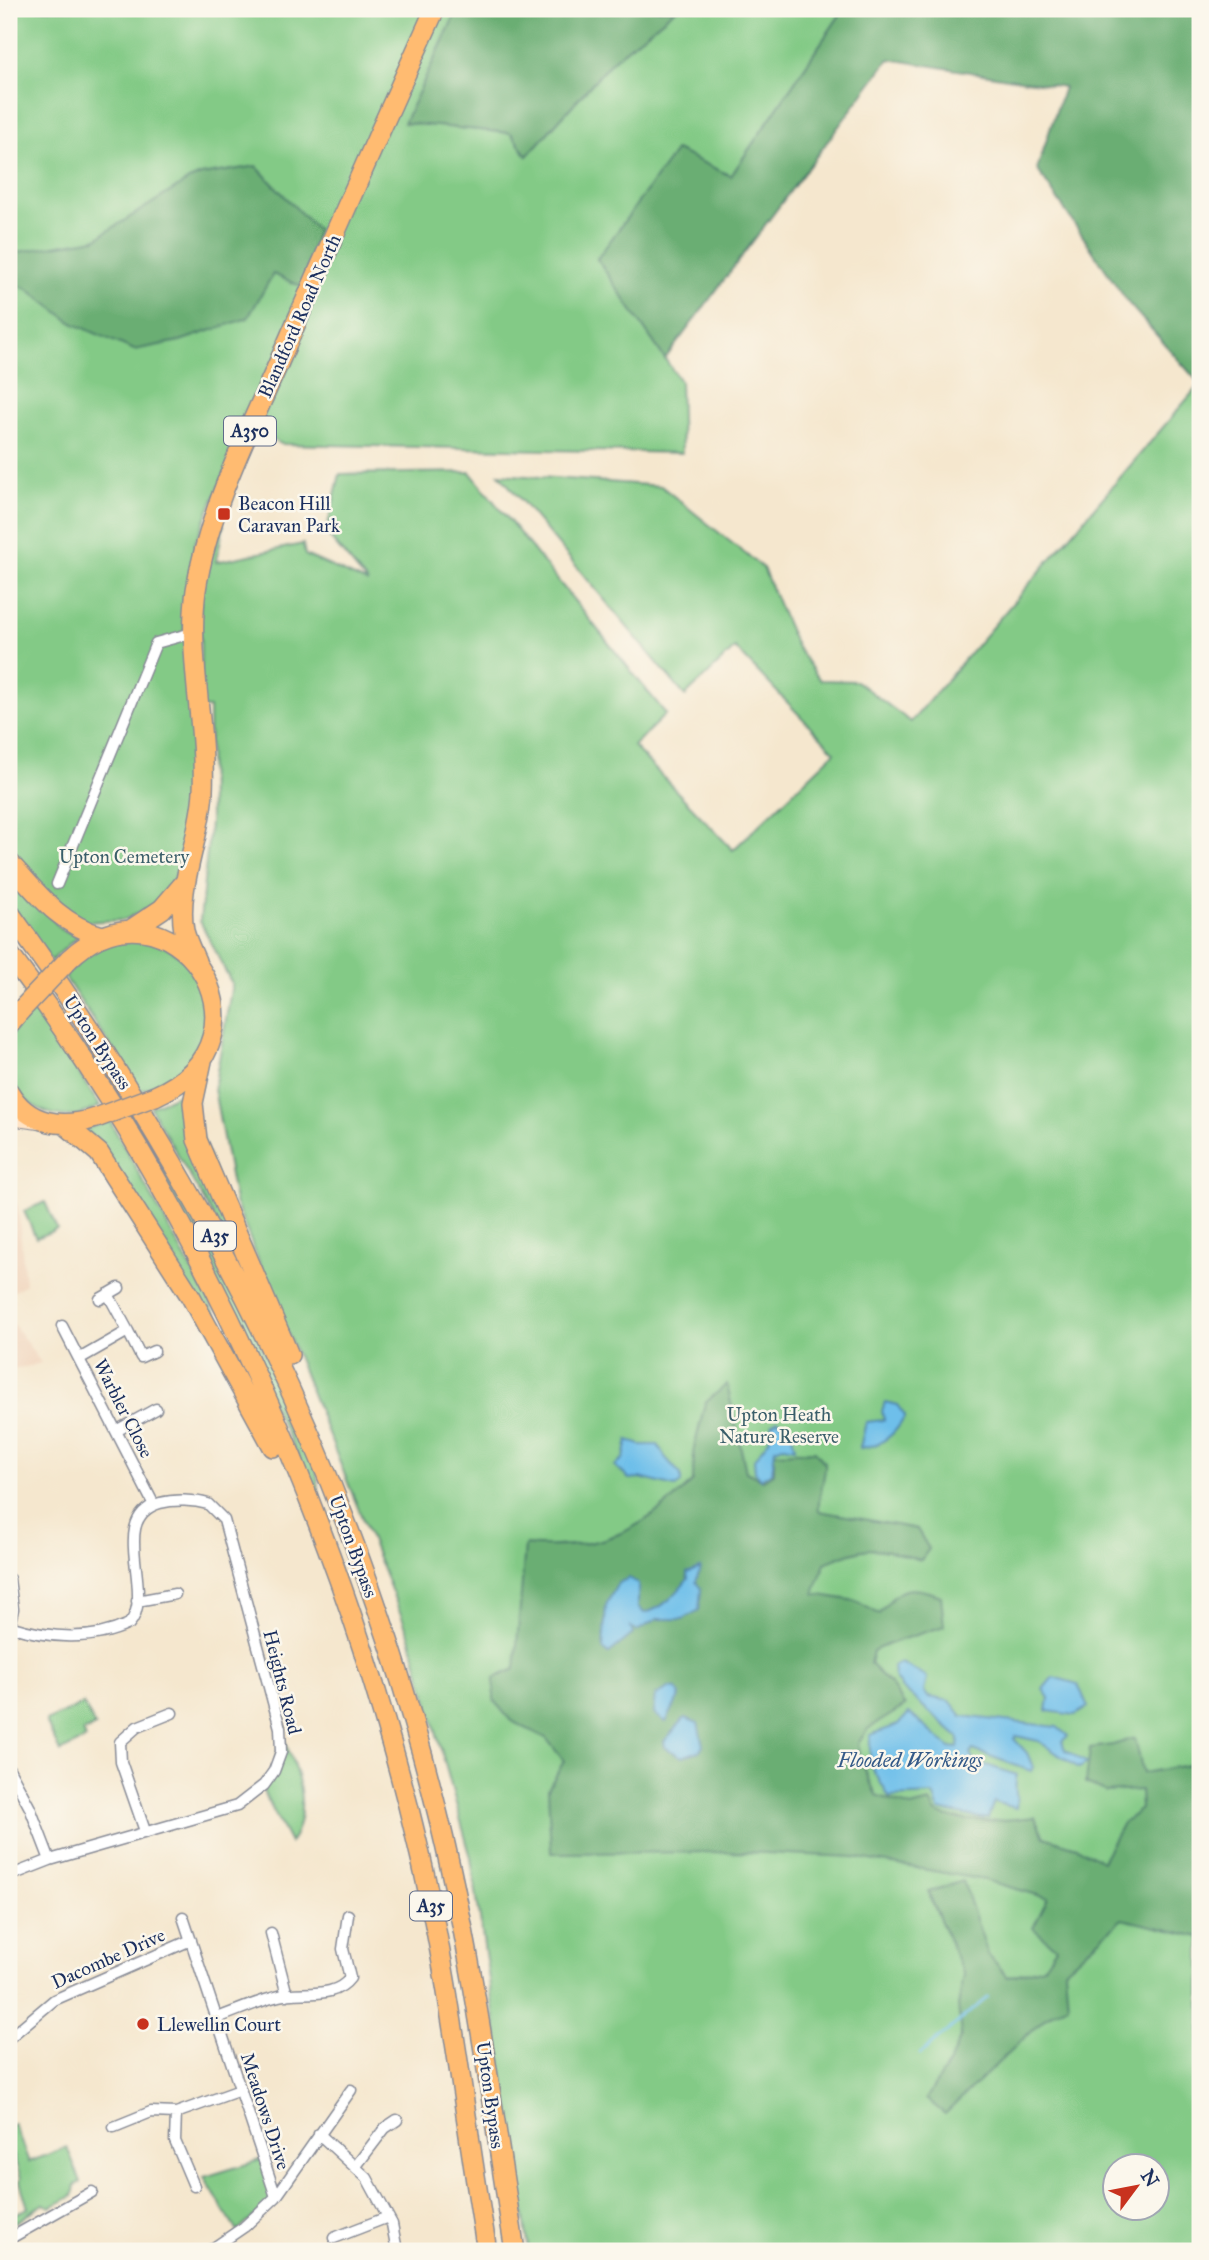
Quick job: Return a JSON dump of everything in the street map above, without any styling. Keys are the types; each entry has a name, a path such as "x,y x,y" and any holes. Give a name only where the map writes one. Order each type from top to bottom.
{"highway":[{"name":"Blandford Road North","path":"202,1061 212,1041 216,1011 211,989 196,961 184,925 186,880 197,839 204,770 192,633 200,568 223,494 435,9"},
{"path":"9,862 60,917 75,927 102,936"},
{"name":"Blandford Road North","path":"132,929 162,909 186,880"},
{"name":"Upton Bypass","path":"9,912 109,1058 218,1241 303,1415 370,1587 421,1748 452,1875 480,2020 515,2251"},
{"path":"15,1017 69,959 102,936 132,929 169,939 196,961"},
{"name":"Upton Bypass","path":"9,954 44,1001 104,1093 192,1248 272,1416 335,1570 385,1724 427,1886 462,2076 486,2251"},
{"path":"9,1093 17,1105 41,1121 66,1125 96,1118 155,1096 183,1082 202,1061"},
{"name":"A35","path":"202,1061 193,1103 197,1140 324,1441 350,1513 370,1587"},
{"name":"A35","path":"66,1125 99,1153 191,1297 286,1471 335,1570"}],"main road":[{"path":"9,1117 41,1121"}],"street":[{"path":"57,884 156,643 192,633"},
{"path":"119,1288 104,1297 128,1331 141,1357 154,1351"},
{"name":"Warbler Close","path":"62,1326 154,1505"},
{"path":"79,1359 128,1331"},
{"path":"116,1431 156,1409"},
{"name":"Heights Road","path":"9,1876 50,1860 237,1806 264,1785 281,1752 280,1728 222,1516 214,1507 200,1502 176,1501 154,1505"},
{"path":"9,1579 13,1609 9,1626 47,1637 107,1631 129,1625 137,1612 135,1530 140,1517 154,1505"},
{"path":"137,1601 175,1594"},
{"path":"145,1831 124,1773 120,1742 137,1727 172,1713"},
{"path":"9,1769 32,1811 50,1860"},
{"path":"217,2018 283,1995 334,1991 345,1985 350,1978 344,1949 348,1915"},
{"name":"Meadows Drive","path":"183,1917 276,2197"},
{"path":"271,1933 283,1995"},
{"name":"Dacombe Drive","path":"9,2038 54,2000 191,1940"},
{"path":"114,2127 141,2114 176,2113 240,2090"},
{"path":"209,2251 244,2227 276,2197 351,2090"},
{"path":"176,2113 175,2141 194,2186"},
{"path":"356,2166 385,2128 397,2120"},
{"path":"319,2134 367,2178 388,2217 397,2251"},
{"path":"9,2239 92,2192"},
{"path":"334,2238 388,2217"}],"shaded area":[{"path":"9,1188 18,1206 25,1284 9,1295"},
{"path":"9,1318 22,1336 41,1363 9,1371"}],"green space":[{"name":"Upton Cemetery","path":"9,9 458,9 405,123 511,133 527,156 613,60 676,9 844,9 731,176 597,258 680,381 682,453 281,444 269,437 240,438 195,543 184,624 197,790 178,870 164,899 125,920 83,922 45,891 9,853"},
{"path":"458,9 676,9 613,60 527,156 511,133 404,123"},
{"path":"844,9 1022,9 1108,21 1111,9 1200,9 1200,384 1129,304 1037,169 1064,87 889,59 665,359 597,259 676,150 731,176"},
{"path":"1022,9 1111,9 1108,21"},
{"path":"256,166 317,230 303,287 273,274 248,318 180,341 134,350 74,324 26,288 9,284 9,249 19,252 95,239 189,180 201,175"},
{"name":"Upton Heath Nature Reserve","path":"1200,384 1200,2251 529,2251 471,1858 410,1637 235,1202 214,1089 232,984 200,921 210,823 209,708 201,708 200,593 221,523 224,525 216,562 303,544 305,555 368,583 326,533 340,474 470,472 666,714 633,746 733,850 835,752 735,648 685,696 499,474 661,486 763,568 796,646 820,680 856,681 911,722"},
{"path":"9,870 61,929 78,936 51,961 9,904"},
{"path":"130,938 162,944 186,962 202,989 208,1019 207,1035 190,1064 166,1080 140,1091 64,976 93,949"},
{"path":"35,1006 100,1106 74,1116 58,1115 32,1105 14,1085 7,1058 9,1042 16,1027"},
{"path":"186,1091 262,1312 228,1242 150,1107"},
{"path":"136,1111 240,1297 317,1472 319,1498 127,1114"},
{"path":"110,1121 213,1308 264,1411 81,1130"},
{"path":"45,1202 57,1229 36,1238 24,1211"},
{"path":"727,1384 746,1472 763,1480 774,1473 774,1453 815,1451 825,1463 819,1511 917,1529 929,1549 921,1560 873,1549 840,1557 825,1563 814,1594 856,1601 879,1614 893,1597 905,1590 921,1590 941,1596 944,1626 873,1651 870,1664 892,1686 905,1706 868,1729 858,1743 862,1763 876,1795 911,1807 930,1802 936,1813 960,1819 985,1821 1035,1817 1044,1837 1077,1847 1102,1861 1123,1823 1141,1809 1140,1790 1106,1792 1086,1783 1090,1748 1135,1738 1143,1773 1194,1764 1200,1758 1200,1937 1122,1919 1065,1970 1068,2005 1046,2017 945,2114 926,2099 951,2059 961,2036 958,2006 964,1975 928,1892 963,1881 988,1954 1008,1977 1043,1967 1056,1948 1033,1928 1048,1898 985,1880 853,1857 743,1852 551,1853 548,1789 564,1761 546,1738 511,1721 494,1701 494,1678 515,1669 525,1545 575,1545 617,1535 655,1514 674,1499 693,1481 694,1449 705,1403"},
{"path":"83,1704 95,1726 83,1732 86,1739 60,1752 46,1721"},
{"path":"281,1733 300,1788 300,1817 290,1843 261,1787 274,1771"},
{"path":"14,2124 29,2162 67,2147 81,2182 75,2185 73,2196 51,2207 44,2204 9,2226 9,2216 28,2208 13,2155 9,2156 9,2126"},
{"path":"263,2159 276,2197 237,2232 204,2177"}],"water":[{"path":"885,1402 897,1405 905,1416 887,1438 875,1445 860,1448 866,1422 884,1420 882,1411"},
{"path":"778,1420 790,1428 795,1448 783,1446 775,1449 772,1472 760,1479 755,1472 754,1459 769,1440 773,1423"},
{"path":"628,1440 640,1445 658,1445 681,1475 681,1483 675,1487 640,1478 629,1479 615,1466 624,1458"},
{"path":"700,1568 696,1582 701,1589 699,1610 683,1619 657,1619 637,1631 631,1627 633,1634 608,1654 603,1649 606,1605 618,1583 629,1578 638,1583 638,1607 644,1613 669,1600 688,1579 687,1573"},
{"name":"Flooded Workings","path":"901,1663 924,1675 927,1679 924,1691 928,1697 950,1701 962,1716 1057,1727 1068,1736 1062,1741 1065,1750 1087,1763 1079,1768 1038,1741 1016,1736 1014,1739 1027,1753 1033,1767 1031,1771 973,1750 970,1754 973,1761 1017,1775 1016,1808 994,1802 988,1817 981,1818 939,1810 933,1795 889,1797 870,1764 870,1735 898,1725 909,1713 950,1748 958,1747 959,1738 901,1687 894,1677 893,1666"},
{"path":"1053,1677 1078,1684 1088,1707 1075,1715 1047,1711 1049,1698 1043,1689"},
{"path":"669,1688 676,1689 680,1695 666,1722 654,1714 656,1695"},
{"path":"685,1718 698,1723 703,1746 699,1751 682,1757 665,1747 664,1741"}],"waterway":[{"path":"920,2054 988,1997"}],"place":[{"name":"Beacon Hill Caravan Park","path":"224,514"},
{"name":"Llewellin Court","path":"143,2024"}]}
